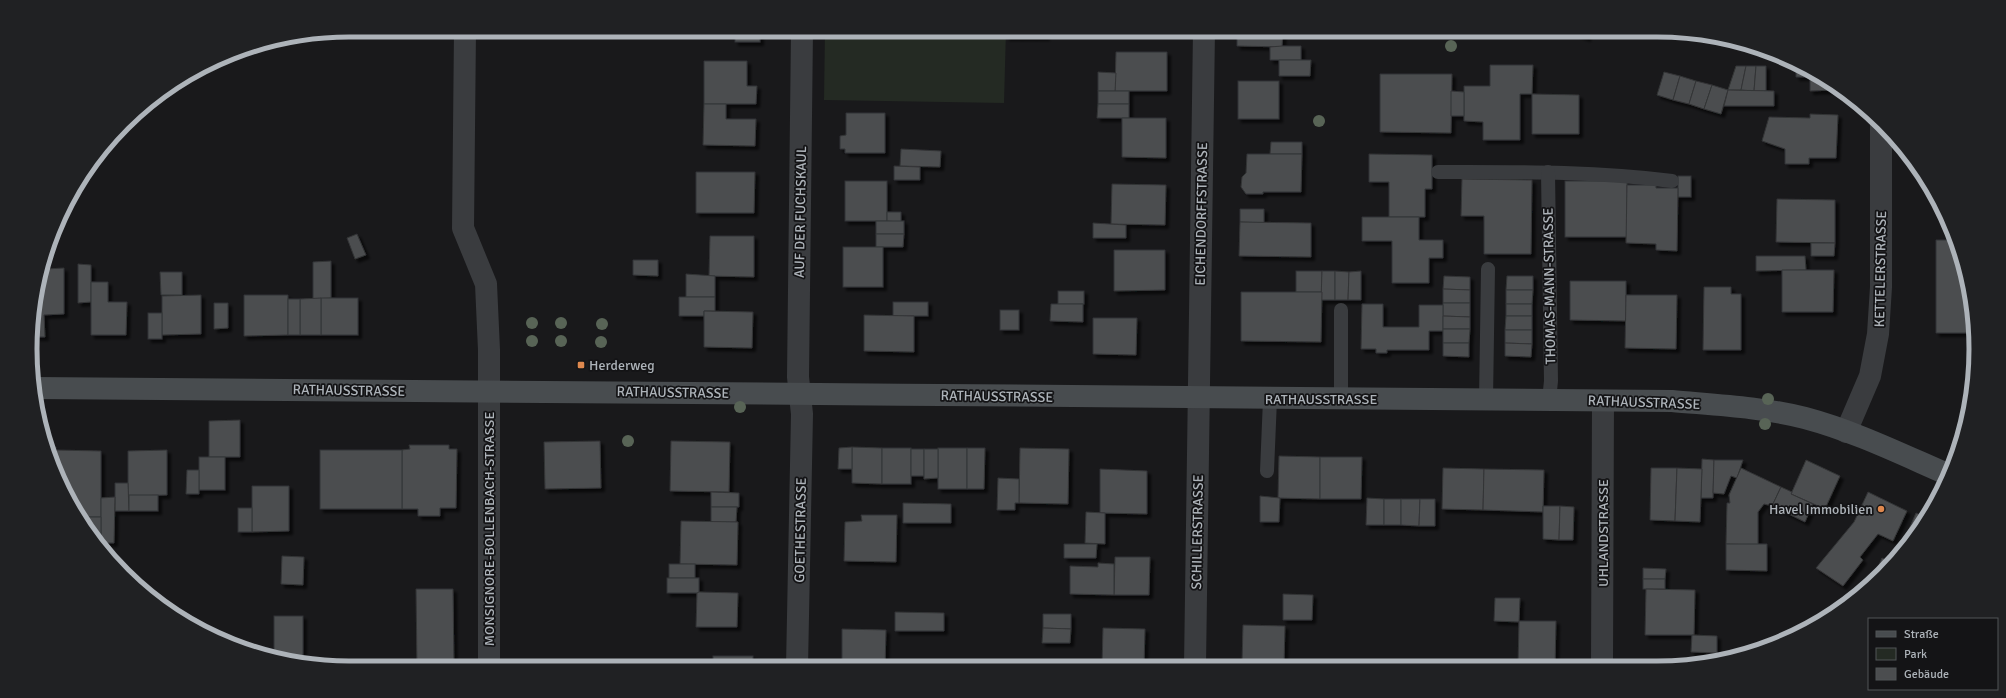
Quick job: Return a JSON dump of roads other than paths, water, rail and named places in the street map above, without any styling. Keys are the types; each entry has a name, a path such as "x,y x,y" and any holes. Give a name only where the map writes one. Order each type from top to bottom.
{"street":[{"path":"465,37 463,228 486,284 490,350 488,391"},
{"name":"AUF DER FUCHSKAUL","path":"799,394 802,37"},
{"name":"EICHENDORFFSTRASSE","path":"1199,398 1204,37"},
{"name":"KETTELERSTRASSE","path":"1846,432 1870,376 1878,334 1882,287 1881,131"},
{"name":"RATHAUSSTRASSE","path":"40,388 1672,401 1744,407 1805,418 1846,432 1943,472"},
{"name":"MONSIGNORE-BOLLENBACH-STRASSE","path":"488,391 491,528 489,661"},
{"name":"GOETHESTRASSE","path":"797,661 802,414 799,394"},
{"name":"SCHILLERSTRASSE","path":"1195,661 1199,398"},
{"name":"UHLANDSTRASSE","path":"1602,661 1603,401"}],"lane":[{"path":"1438,172 1548,172 1627,175 1672,181"},
{"name":"THOMAS-MANN-STRASSE","path":"1548,172 1551,381 1549,400"},
{"path":"1486,400 1488,269"},
{"path":"1341,310 1341,399"},
{"path":"1267,471 1270,399"}],"place":[{"name":"Herderweg","path":"581,365"},
{"name":"Havel Immobilien","path":"1881,509"}]}
